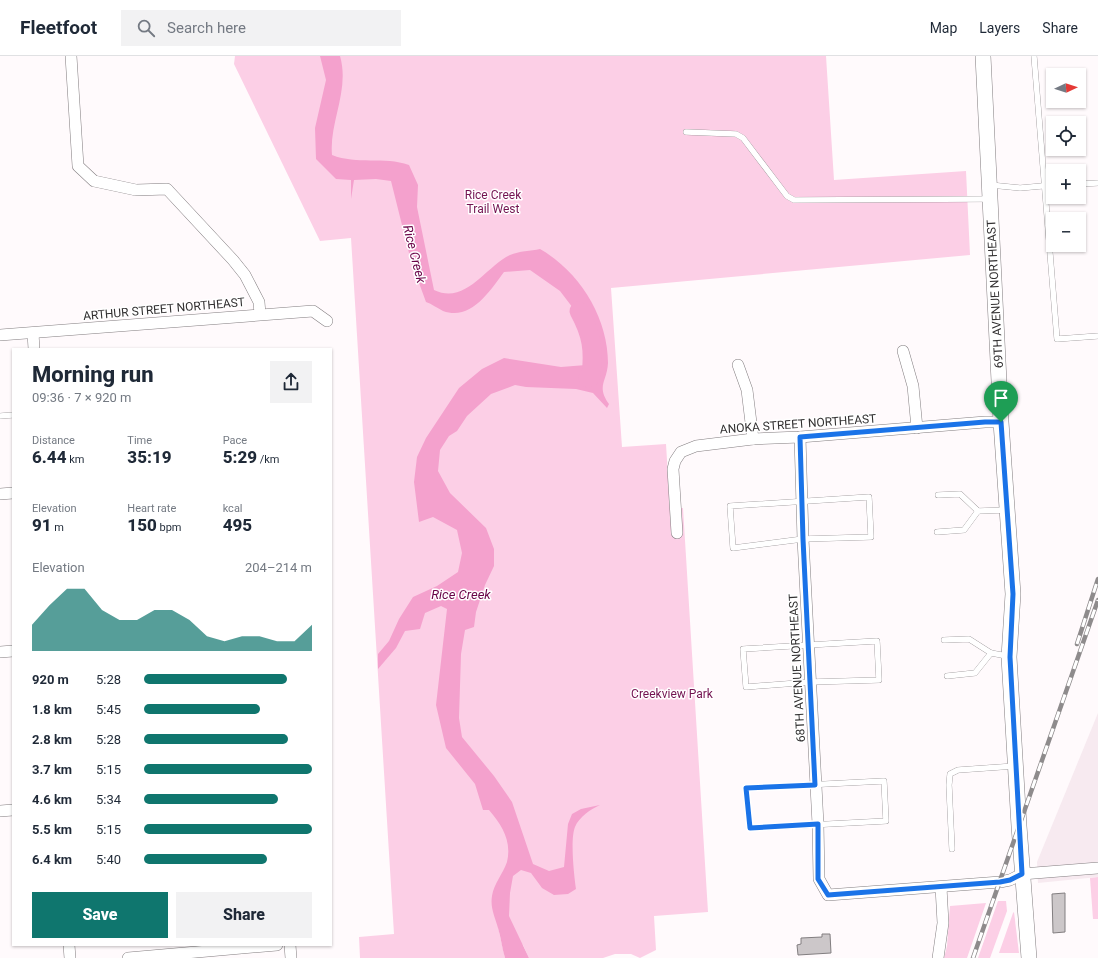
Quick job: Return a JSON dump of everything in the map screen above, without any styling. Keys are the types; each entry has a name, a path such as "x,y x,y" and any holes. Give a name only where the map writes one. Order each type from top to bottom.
{"street":[{"path":"71,56 78,166 94,180 136,190 167,189 245,275 259,302 260,314"},
{"name":"69TH AVENUE NORTHEAST","path":"982,56 1001,422 1013,594 1010,657 1023,890 1029,958"},
{"name":"ARTHUR STREET NORTHEAST","path":"0,335 260,314 313,312 327,321"},
{"path":"33,333 34,348"},
{"path":"903,351 913,386 917,428"},
{"path":"738,365 747,390 753,439"},
{"name":"ANOKA STREET NORTHEAST","path":"677,533 673,469 675,461 682,452 696,446 753,439 800,437 1001,422"},
{"name":"68TH AVENUE NORTHEAST","path":"800,437 803,539 818,824 818,879 828,895 941,887"},
{"path":"0,494 12,493"},
{"path":"0,652 12,651"},
{"path":"0,811 12,810"},
{"path":"938,958 943,923 941,887 1010,880 1022,874 1098,868"},
{"path":"69,946 70,958"},
{"path":"128,958 266,946"},
{"path":"290,946 291,958"}],"lane":[{"path":"1034,56 1057,339 1098,336"},
{"path":"686,132 736,134 743,138 787,196 794,200 989,192 1044,186"},
{"path":"1086,184 1098,183"},
{"path":"0,416 12,415"},
{"path":"938,495 960,494 978,511 1007,510"},
{"path":"869,497 871,537 803,539 733,548 730,506 802,501 869,497"},
{"path":"937,532 964,530 978,511"},
{"path":"944,640 969,639 991,653 1010,657"},
{"path":"877,641 879,680 811,682 746,687 743,649 877,641"},
{"path":"948,676 975,673 991,653"},
{"path":"952,849 949,785 950,774 958,770 1016,766"},
{"path":"884,781 886,821 818,824 750,828 746,788 884,781"}],"shaded area":[{"path":"1098,713 1098,877 1038,883 1037,862"}],"green space":[{"name":"Rice Creek Trail West","path":"235,56 826,56 834,180 966,171 970,255 611,288 622,447 666,444 670,509 683,508 708,912 654,916 656,950 640,958 631,954 615,954 603,958 529,958 523,945 498,927 505,958 360,958 359,937 394,934 351,238 320,241 234,64"},
{"path":"1098,877 1098,919 1093,919 1090,878"},
{"path":"998,901 1006,901 1007,911 990,958 978,958"},
{"path":"986,903 967,958 944,958 947,946 950,906"},
{"path":"1014,912 1019,953 999,953 1013,913"}],"water":[{"name":"Rice Creek","path":"320,56 340,56 342,69 343,81 333,130 332,155 351,160 390,161 409,165 418,185 417,207 434,290 445,293 456,293 475,283 510,255 540,249 568,270 579,283 597,313 607,346 608,363 603,384 603,393 609,404 607,408 593,393 576,389 526,387 515,385 491,394 467,416 457,431 449,436 440,450 438,471 450,493 486,528 494,549 494,566 485,585 476,612 474,627 465,630 461,654 459,718 462,737 494,776 512,802 533,864 549,871 564,867 568,824 572,814 581,809 600,805 579,820 575,827 573,840 573,866 576,889 568,894 554,895 542,888 531,873 521,870 513,876 510,893 509,916 529,958 505,958 492,908 493,891 507,862 508,847 505,834 489,810 483,810 475,784 446,748 436,705 447,609 441,606 425,613 420,629 405,631 396,648 378,669 378,654 389,641 399,619 413,597 437,586 458,572 462,553 457,530 433,517 419,522 414,482 417,457 426,438 459,388 482,369 504,358 561,367 586,365 594,354 589,335 576,312 560,291 530,270 504,272 478,303 462,312 453,313 443,311 426,302 411,261 391,181 376,179 354,180 351,199 351,180 336,179 316,159 315,128 326,80"}],"building":[{"path":"1065,893 1065,932 1053,933 1052,894"},
{"path":"822,934 830,934 831,953 798,955 797,945 801,944 801,938 822,937"}],"waterway":[{"name":"Rice Creek","path":"579,311 587,328 592,350 591,376 588,378"}],"railway":[{"path":"1077,644 1098,579"},
{"path":"973,958 1098,600"}],"route":[{"path":"1001,422 1013,594 1010,657 1022,874 1010,880 1000,882 828,895 818,879 818,824 750,828 746,788 815,785 803,539 800,437 1001,422"}],"park label":[{"name":"Creekview Park","path":"672,694"}]}
